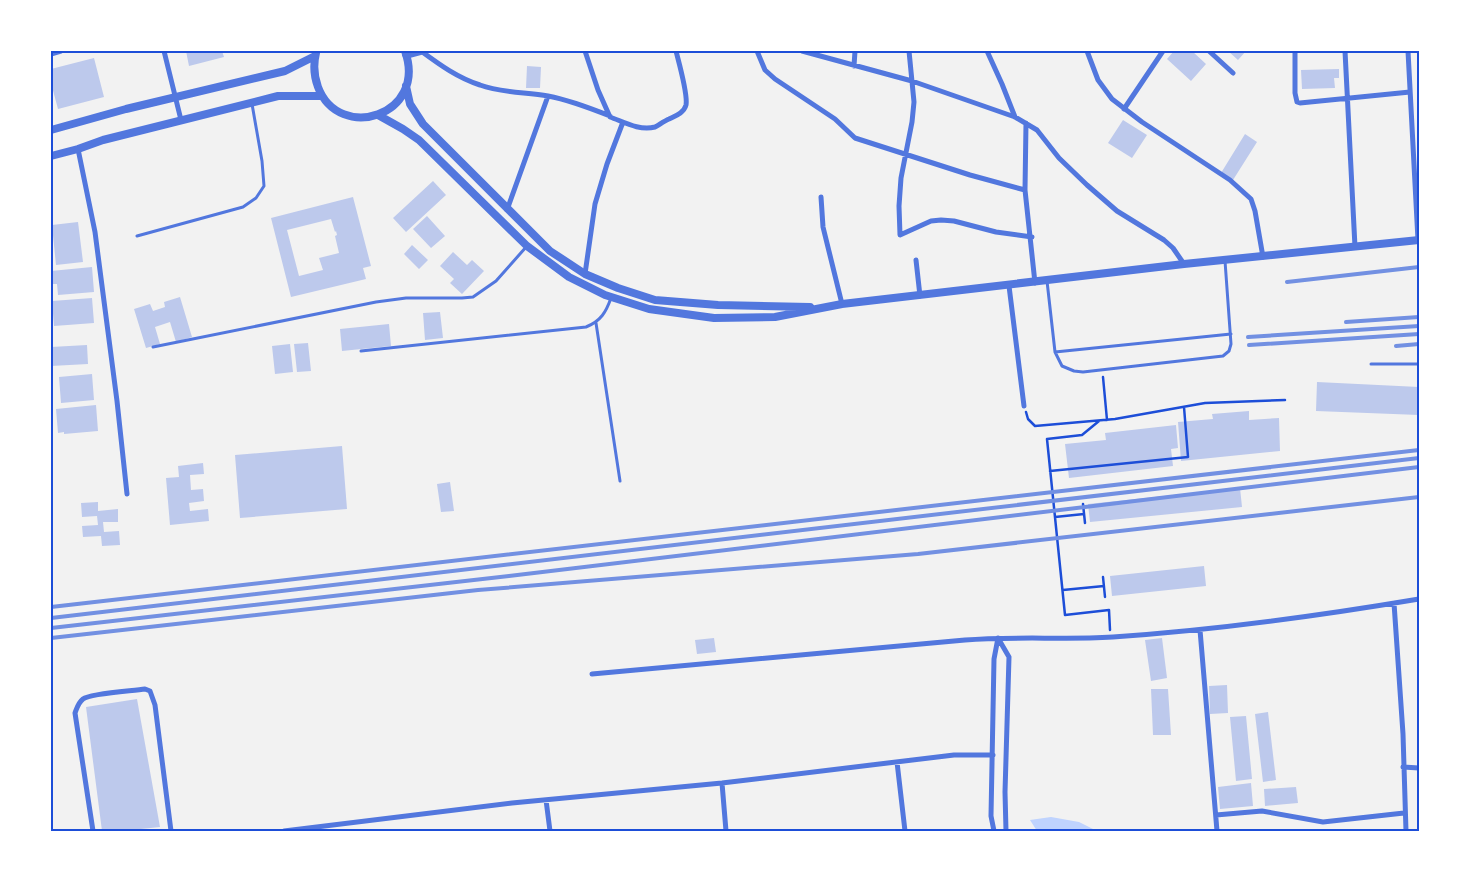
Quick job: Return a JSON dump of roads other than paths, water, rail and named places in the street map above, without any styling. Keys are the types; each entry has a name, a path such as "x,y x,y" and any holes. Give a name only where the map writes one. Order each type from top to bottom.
{"street":[{"path":"51,54 61,51"},
{"path":"164,51 182,120"},
{"path":"676,51 681,68 686,102 684,109 678,115 655,126 636,127 585,107 548,96 480,85 445,69 421,51 405,53 408,61 406,86 410,104 423,124 550,251 586,274 618,288 655,300 718,305 819,308"},
{"path":"585,51 598,90 610,117"},
{"path":"757,51 765,70 775,79 834,119 855,138 970,175 1025,190"},
{"path":"802,51 912,81 1015,117 1026,123 1037,130 1059,158 1087,186 1117,211 1164,240 1173,248 1184,264"},
{"path":"854,66 855,51"},
{"path":"909,51 914,102 898,206 900,235 931,221 941,220 954,221 996,232 1032,237"},
{"path":"987,51 1015,117"},
{"path":"1087,51 1098,80 1112,99 1230,180 1251,199 1263,257"},
{"path":"1124,109 1162,51"},
{"path":"1209,51 1233,73"},
{"path":"1295,51 1295,93 1297,102 1304,103 1410,92"},
{"path":"1345,51 1355,247"},
{"path":"378,115 419,140 528,246 569,277 611,297 668,313 714,318 775,317 842,304 1035,283 1184,264 1418,240 1408,51"},
{"path":"51,130 175,97 285,71 316,54"},
{"path":"316,54 314,76 321,96 335,110 360,118 378,115 391,108 402,95 406,86"},
{"path":"51,156 103,140 278,96 321,96"},
{"path":"507,210 548,96"},
{"path":"586,274 595,204 607,164 623,122"},
{"path":"1026,123 1025,190 1032,237 1035,283"},
{"path":"78,149 95,232 127,494"},
{"path":"821,197 823,227 842,304"},
{"path":"916,260 920,296"},
{"path":"1009,286 1024,406"},
{"path":"592,674 998,638 1110,637 1200,630 1419,599"},
{"path":"1394,603 1403,734 1406,831"},
{"path":"1200,630 1217,831"},
{"path":"994,831 991,816 994,659 998,638"},
{"path":"998,638 1009,657 1004,792 1006,831"},
{"path":"93,831 75,713 83,699 92,696 145,689 150,691 155,704 171,831"},
{"path":"284,831 546,800 722,783 954,755 993,755"},
{"path":"897,762 905,831"},
{"path":"1403,767 1419,768"},
{"path":"722,783 726,831"},
{"path":"546,800 550,831"},
{"path":"1216,815 1262,811 1323,822 1404,813"},
{"path":"346,824 347,831"}],"lane":[{"path":"137,236 243,208 256,198 264,186 262,161 252,104"},
{"path":"153,347 376,302 406,298 473,297 496,282 528,246"},
{"path":"1047,281 1055,352 1062,366 1074,371 1102,370 1223,356 1229,351 1231,334 1224,261"},
{"path":"361,351 586,327 596,323 606,311 611,297"},
{"path":"596,323 620,481"},
{"path":"1055,352 1231,334"},
{"path":"1371,364 1419,364"}],"water":[{"path":"1051,817 1079,822 1097,831 1037,831 1030,820"}],"railway":[{"path":"1287,282 1419,267"},
{"path":"1346,322 1419,317"},
{"path":"1248,337 1419,326"},
{"path":"1249,345 1419,334"},
{"path":"1396,346 1419,344"},
{"path":"51,607 1419,450"},
{"path":"51,618 1419,458"},
{"path":"51,628 509,576 1419,467"},
{"path":"51,638 478,590 918,554 1419,497"}]}
